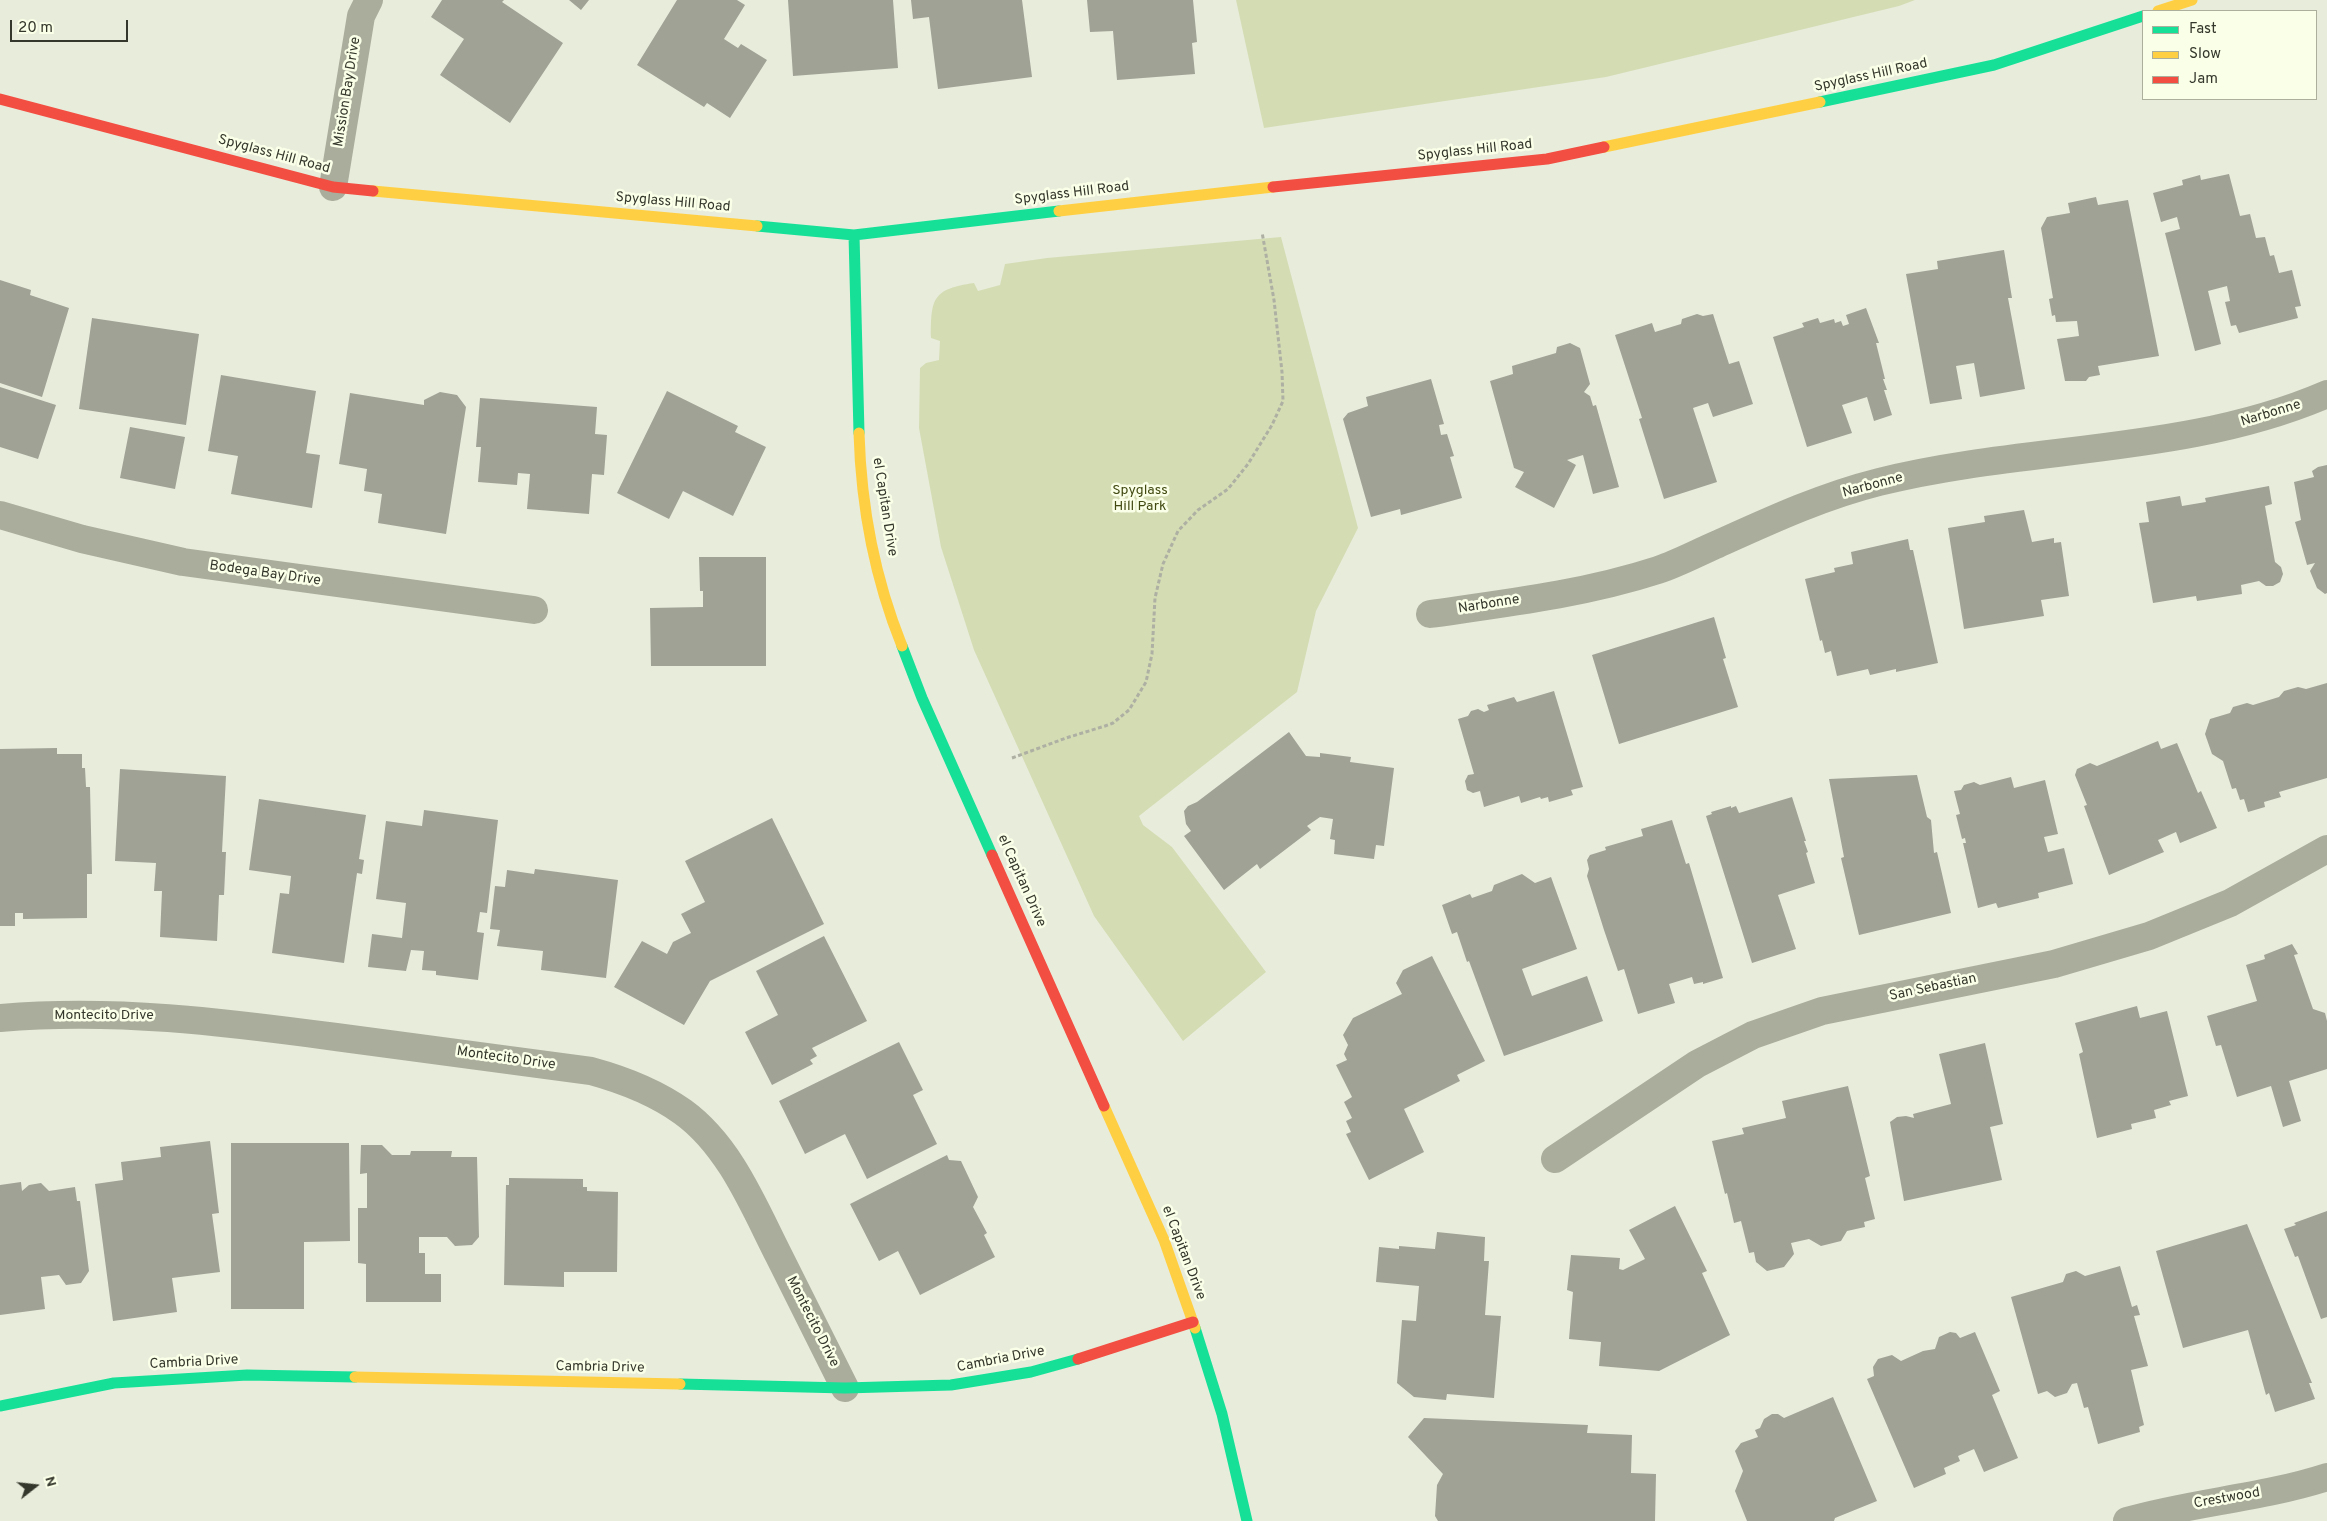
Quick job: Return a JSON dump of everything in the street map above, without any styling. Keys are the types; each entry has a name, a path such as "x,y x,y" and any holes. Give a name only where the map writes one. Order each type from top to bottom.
{"street":[{"name":"Mission Bay Drive","path":"333,187 361,16 369,0"},
{"path":"2161,10 2192,0"},
{"name":"Spyglass Hill Road","path":"0,99 333,187 854,235 1196,195 1547,159 1994,65 2142,16"},
{"name":"el Capitan Drive","path":"854,235 860,463 872,546 893,624 922,698 1164,1240 1193,1322 1217,1400 1247,1521"},
{"name":"Narbonne","path":"1430,614 1584,590 1660,569 1808,504 1879,482 1953,468 2224,429 2294,409 2327,394"},
{"name":"Bodega Bay Drive","path":"0,515 82,539 183,562 534,610"},
{"name":"San Sebastian","path":"1555,1159 1697,1064 1753,1035 1822,1011 2054,964 2148,936 2230,903 2327,849"},
{"name":"Montecito Drive","path":"0,1018 73,1015 207,1019 591,1070 624,1080 655,1094 684,1113 717,1146 742,1184 845,1388"},
{"name":"Cambria Drive","path":"0,1406 114,1383 247,1375 845,1388 951,1385 1031,1372 1108,1350 1193,1322"},
{"name":"Crestwood","path":"2127,1521 2197,1504 2299,1486 2327,1477"}],"path":[{"path":"1012,758 1113,723 1129,710 1146,682 1152,654 1155,598 1163,564 1178,531 1198,510 1228,489 1248,464 1272,425 1282,401 1282,372 1274,300 1262,232"}],"green space":[{"path":"1236,0 1915,0 1899,6 1606,77 1264,128"},
{"name":"Spyglass Hill Park","path":"1281,237 1358,528 1316,611 1297,692 1139,816 1143,825 1172,847 1266,972 1183,1041 1094,916 974,650 941,547 919,428 920,368 926,363 939,360 940,341 931,338 932,314 937,298 942,293 960,285 974,283 978,291 1000,285 1005,264 1047,258"}],"building":[{"path":"442,0 504,0 502,2 563,43 510,123 440,75 464,39 431,17"},
{"path":"569,0 589,0 581,10"},
{"path":"677,0 737,0 745,5 724,39 738,48 741,44 767,60 730,118 707,103 704,107 637,65"},
{"path":"788,0 893,0 898,68 793,76"},
{"path":"911,0 1022,0 1032,77 938,89 929,17 913,19"},
{"path":"1087,0 1193,0 1197,42 1192,43 1195,74 1117,80 1113,31 1090,32"},
{"path":"2229,174 2240,216 2250,214 2256,238 2265,237 2270,256 2274,255 2279,273 2292,270 2301,306 2295,307 2298,318 2239,333 2236,325 2231,326 2225,302 2230,301 2227,286 2208,291 2221,344 2195,351 2165,233 2180,229 2177,217 2161,222 2153,193 2183,185 2182,180 2200,175 2201,180"},
{"path":"2096,197 2098,205 2128,200 2159,356 2098,366 2100,375 2089,377 2086,381 2065,381 2057,339 2079,336 2077,321 2056,322 2055,315 2052,316 2049,299 2053,298 2041,228 2047,217 2070,213 2068,203"},
{"path":"2004,250 2012,298 2008,298 2025,389 1980,397 1974,363 1956,366 1962,399 1930,404 1906,274 1938,269 1937,261"},
{"path":"0,280 31,290 30,295 69,308 42,397 0,383"},
{"path":"1866,308 1879,343 1876,343 1887,390 1884,390 1892,415 1874,421 1867,397 1842,405 1852,433 1807,447 1773,337 1804,327 1802,323 1818,318 1820,323 1834,319 1835,323 1841,321 1843,326 1849,324 1846,315"},
{"path":"1697,314 1703,316 1713,314 1729,364 1739,361 1753,404 1713,417 1708,403 1693,408 1717,482 1664,499 1639,419 1642,418 1615,335 1652,323 1655,332 1681,324 1682,319"},
{"path":"92,318 199,334 186,425 79,409"},
{"path":"1570,343 1580,348 1590,384 1584,392 1590,396 1593,406 1596,405 1619,487 1593,494 1583,455 1567,460 1576,465 1554,508 1515,487 1524,472 1514,468 1490,381 1513,374 1512,366 1556,353 1557,347"},
{"path":"221,375 316,391 306,453 320,455 312,508 231,494 238,456 208,451"},
{"path":"1431,379 1444,424 1439,425 1441,435 1447,434 1454,456 1450,457 1462,498 1401,515 1400,509 1371,517 1343,419 1348,413 1368,406 1366,397"},
{"path":"0,387 56,405 38,459 0,447"},
{"path":"667,391 738,426 735,432 766,447 733,516 683,491 669,519 617,493"},
{"path":"440,392 457,395 466,407 446,534 378,523 382,494 364,491 367,469 339,464 350,393 424,405 424,400"},
{"path":"480,398 597,407 595,434 607,435 604,475 592,474 589,514 527,509 530,474 518,473 517,485 478,482 481,447 476,447"},
{"path":"130,427 185,437 175,489 120,478"},
{"path":"2327,465 2327,593 2325,594 2317,588 2310,571 2315,563 2307,565 2295,522 2301,520 2294,482 2314,477 2312,471"},
{"path":"2269,486 2272,504 2265,506 2275,562 2281,567 2283,574 2280,582 2273,586 2266,586 2259,581 2241,585 2242,594 2197,601 2196,596 2153,603 2139,523 2149,522 2146,502 2180,496 2182,506 2206,502 2205,498"},
{"path":"2024,510 2032,542 2054,538 2054,543 2061,542 2069,596 2041,600 2044,616 1964,629 1948,528 1985,522 1984,516"},
{"path":"1908,539 1910,550 1913,550 1938,663 1896,672 1896,669 1870,675 1868,669 1837,676 1831,651 1825,653 1822,640 1820,641 1805,579 1835,572 1834,568 1853,564 1851,552"},
{"path":"699,557 766,557 766,666 651,666 650,608 703,607 703,591 700,591"},
{"path":"1714,617 1726,658 1723,659 1738,707 1619,744 1592,655"},
{"path":"2327,683 2327,778 2279,792 2281,797 2264,802 2265,807 2248,812 2244,799 2240,800 2236,788 2232,789 2223,761 2212,754 2205,734 2210,719 2230,713 2233,707 2247,703 2253,705 2279,697 2284,691 2298,687 2306,689"},
{"path":"1554,691 1583,787 1571,790 1573,795 1549,802 1548,797 1541,799 1540,797 1521,803 1519,796 1484,807 1480,791 1473,793 1467,790 1465,781 1468,775 1474,774 1458,719 1468,716 1471,711 1478,709 1484,712 1489,710 1487,705 1514,697 1517,702"},
{"path":"1289,732 1306,756 1320,757 1320,753 1351,757 1350,762 1394,768 1384,846 1376,845 1374,859 1334,854 1335,840 1330,839 1333,819 1320,817 1307,826 1311,830 1260,869 1257,864 1224,890 1184,836 1191,831 1186,824 1184,811 1188,806 1197,802"},
{"path":"2158,741 2161,749 2177,743 2198,793 2201,791 2217,828 2180,843 2176,832 2158,840 2164,852 2109,875 2084,806 2087,805 2075,775 2077,769 2090,763 2097,766"},
{"path":"57,748 57,754 82,754 82,768 85,768 86,787 90,787 92,874 87,874 87,918 23,919 23,913 15,913 15,926 0,926 0,749"},
{"path":"120,769 226,776 222,852 226,852 224,895 219,895 217,941 160,937 162,891 154,891 156,863 115,861"},
{"path":"1917,775 1927,817 1931,820 1934,853 1937,852 1951,913 1859,935 1841,858 1844,857 1829,779"},
{"path":"2011,777 2014,788 2045,780 2058,834 2044,837 2048,852 2064,848 2073,884 2038,893 2039,898 1998,908 1996,903 1978,908 1963,843 1966,843 1965,838 1962,839 1956,815 1960,814 1954,791 1961,790 1964,785 1974,782 1980,785"},
{"path":"1792,797 1806,841 1804,841 1808,852 1806,853 1815,883 1778,895 1796,949 1752,963 1706,816 1712,814 1711,812 1731,806 1731,808 1736,806 1739,813"},
{"path":"259,799 366,815 359,859 364,860 362,874 357,873 344,963 272,953 280,893 289,894 291,876 249,870"},
{"path":"424,810 498,820 487,913 480,912 477,932 484,933 478,980 436,975 436,971 422,970 424,951 411,950 406,971 368,967 372,934 402,938 406,903 376,899 386,821 422,826"},
{"path":"772,818 824,924 710,981 684,1025 614,987 642,941 667,954 673,942 691,933 681,914 705,902 685,861"},
{"path":"1672,820 1686,864 1689,863 1723,978 1703,984 1703,982 1694,984 1692,977 1669,984 1675,1003 1638,1014 1624,969 1618,971 1604,930 1587,876 1589,869 1587,860 1590,855 1606,850 1605,847 1643,836 1641,829"},
{"path":"535,869 618,880 606,978 541,970 543,951 497,946 500,930 490,929 495,886 505,887 507,870 534,874"},
{"path":"1522,874 1535,883 1551,877 1577,949 1522,969 1532,996 1587,976 1603,1021 1504,1056 1469,961 1467,962 1457,932 1452,934 1442,905 1470,894 1472,898 1492,891 1494,885"},
{"path":"824,936 867,1021 812,1048 817,1056 810,1060 813,1064 772,1085 745,1032 778,1015 756,971"},
{"path":"2292,944 2298,954 2294,955 2313,1009 2325,1013 2327,1021 2327,1069 2289,1081 2301,1121 2283,1127 2271,1086 2237,1097 2221,1045 2216,1046 2207,1016 2257,1001 2246,965 2265,959 2264,955"},
{"path":"1432,956 1485,1061 1457,1075 1460,1081 1404,1109 1424,1152 1369,1180 1346,1134 1351,1132 1346,1121 1352,1118 1344,1102 1352,1097 1336,1065 1347,1060 1344,1054 1348,1045 1343,1035 1353,1018 1402,994 1396,983 1403,970"},
{"path":"2137,1006 2140,1018 2167,1011 2188,1096 2169,1101 2171,1105 2154,1110 2156,1118 2131,1124 2132,1129 2097,1138 2079,1054 2083,1052 2075,1023"},
{"path":"899,1042 923,1090 913,1095 937,1144 867,1179 845,1134 805,1154 779,1101"},
{"path":"1985,1043 2003,1124 1990,1127 2002,1180 1904,1201 1890,1122 1897,1117 1906,1116 1914,1118 1913,1114 1951,1104 1939,1054"},
{"path":"1848,1086 1870,1176 1865,1178 1875,1219 1864,1222 1865,1227 1847,1231 1841,1241 1821,1246 1809,1239 1791,1243 1794,1254 1784,1267 1767,1271 1756,1262 1754,1252 1749,1253 1741,1221 1734,1223 1712,1141 1744,1134 1742,1128 1786,1118 1782,1101"},
{"path":"210,1141 219,1213 212,1214 220,1272 172,1278 177,1312 113,1321 95,1184 123,1180 121,1162 161,1157 160,1147"},
{"path":"231,1143 349,1143 350,1241 304,1242 304,1309 231,1309"},
{"path":"361,1145 382,1145 392,1155 410,1155 411,1151 452,1151 451,1157 477,1157 479,1237 472,1245 455,1246 447,1237 419,1237 419,1253 425,1253 425,1274 441,1274 441,1302 366,1302 366,1264 358,1263 358,1208 367,1208 367,1173 360,1174"},
{"path":"947,1155 949,1160 961,1161 978,1197 973,1207 987,1233 984,1235 995,1257 920,1295 898,1251 879,1261 850,1204"},
{"path":"509,1178 583,1179 583,1187 587,1187 587,1191 618,1192 617,1272 564,1272 564,1287 504,1285 506,1185 509,1185"},
{"path":"21,1182 22,1191 29,1185 41,1183 49,1191 75,1187 77,1201 80,1201 89,1271 81,1283 66,1285 59,1275 41,1277 45,1309 0,1315 0,1185"},
{"path":"1675,1206 1707,1271 1702,1273 1730,1335 1659,1371 1599,1366 1601,1342 1569,1339 1573,1292 1567,1290 1571,1255 1620,1258 1619,1269 1623,1270 1645,1259 1629,1230"},
{"path":"2327,1211 2327,1317 2321,1319 2298,1256 2295,1257 2284,1229 2296,1225 2294,1223"},
{"path":"2247,1224 2312,1383 2309,1383 2315,1399 2275,1412 2269,1393 2266,1395 2248,1330 2183,1348 2156,1251"},
{"path":"1437,1232 1485,1237 1484,1261 1489,1261 1485,1315 1501,1316 1494,1398 1447,1394 1446,1400 1414,1397 1397,1383 1402,1320 1416,1321 1419,1286 1376,1282 1379,1247 1399,1249 1399,1246 1435,1249"},
{"path":"2120,1266 2132,1307 2137,1305 2140,1315 2134,1316 2148,1366 2131,1370 2144,1425 2139,1427 2140,1432 2098,1444 2088,1407 2084,1408 2077,1383 2072,1384 2067,1393 2055,1397 2047,1391 2038,1394 2011,1297 2063,1282 2066,1274 2076,1271 2085,1276"},
{"path":"1950,1332 1956,1333 1960,1338 1975,1332 2000,1391 1992,1395 2018,1458 1984,1472 1974,1449 1958,1456 1960,1461 1944,1468 1946,1474 1914,1488 1867,1379 1874,1376 1873,1367 1878,1359 1892,1355 1901,1361 1923,1351 1935,1349 1939,1337"},
{"path":"1833,1397 1877,1501 1835,1518 1834,1521 1747,1521 1735,1491 1743,1471 1735,1451 1741,1443 1758,1437 1755,1430 1760,1428 1764,1419 1772,1414 1778,1414 1784,1418"},
{"path":"1424,1418 1588,1425 1587,1433 1632,1435 1631,1473 1656,1474 1655,1521 1438,1521 1435,1516 1437,1485 1443,1474 1408,1437"}],"traffic: fast":[{"path":"1820,102 1994,65 2142,16"},
{"path":"757,226 854,235 1059,211"},
{"path":"854,235 859,433"},
{"path":"902,646 922,698 992,855"},
{"path":"1195,1328 1222,1414 1247,1521"},
{"path":"680,1384 845,1388 951,1385 1031,1372 1078,1359"},
{"path":"0,1406 114,1383 247,1375 355,1377"}],"traffic: slow":[{"path":"2161,10 2192,0"},
{"path":"1604,147 1820,102"},
{"path":"1059,211 1273,187"},
{"path":"373,191 757,226"},
{"path":"859,433 860,460 871,541 884,594 902,646"},
{"path":"1104,1106 1164,1240 1195,1328"},
{"path":"355,1377 680,1384"}],"traffic: jam":[{"path":"0,99 333,187 373,191"},
{"path":"1273,187 1547,159 1604,147"},
{"path":"992,855 1104,1106"},
{"path":"1078,1359 1193,1322"}]}
